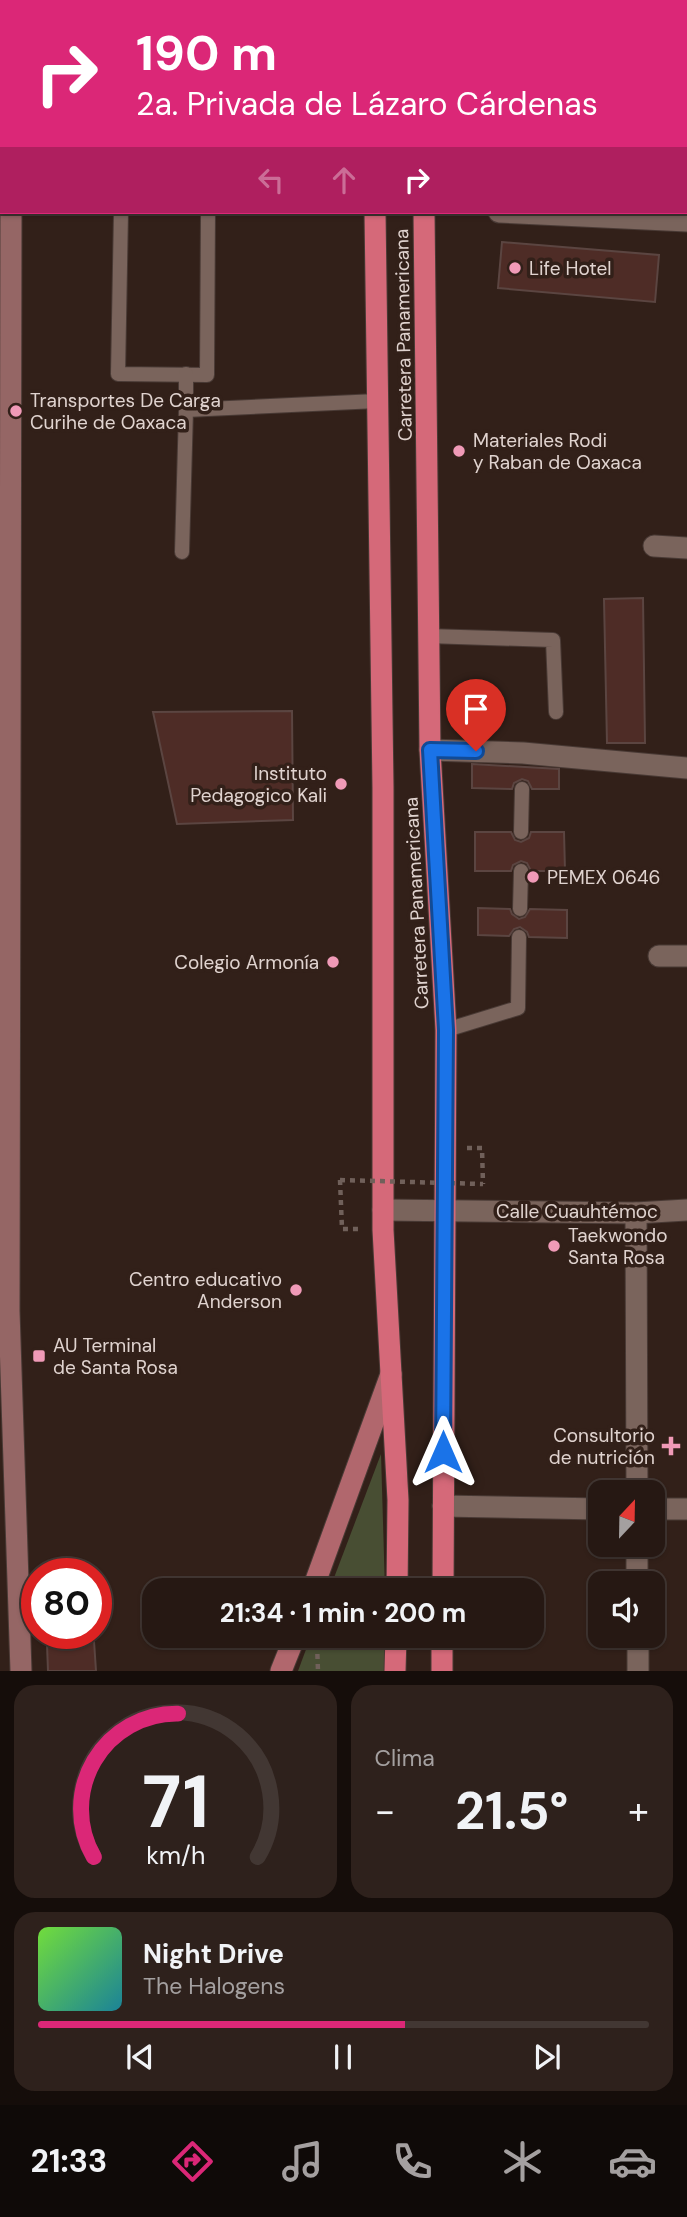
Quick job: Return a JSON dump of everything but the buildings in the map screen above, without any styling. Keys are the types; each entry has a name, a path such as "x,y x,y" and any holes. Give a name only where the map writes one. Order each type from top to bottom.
{"highway":[{"name":"Carretera Panamericana","path":"374,214 383,788 383,1210 398,1500 397,1578"},
{"name":"Carretera Panamericana","path":"424,214 430,750 446,1030 443,1578"},
{"path":"395,1671 396,1648"},
{"path":"442,1648 442,1671"}],"main road":[{"path":"317,1578 391,1372"},
{"path":"281,1671 290,1648"}],"street":[{"path":"11,214 6,349 4,1081 21,1671"},
{"path":"546,214 687,220"},
{"path":"654,546 687,548"},
{"path":"430,750 687,768"},
{"path":"659,956 687,956"},
{"name":"Calle Cuauhtémoc","path":"383,1210 636,1213 687,1210"},
{"path":"636,1213 637,1480"},
{"path":"443,1506 588,1509"},
{"path":"665,1509 687,1509"},
{"path":"638,1648 638,1671"}],"lane":[{"path":"121,214 118,374 207,375 208,214"},
{"path":"183,552 186,374"},
{"path":"186,410 377,401"},
{"path":"428,636 553,640 556,712"},
{"path":"521,832 522,789"},
{"path":"520,909 521,871"},
{"path":"446,1030 518,1009 519,937"}],"path":[{"path":"342,1228 340,1180 483,1184 482,1148"},
{"path":"317,1648 318,1671"}],"green space":[{"path":"381,1454 385,1578 334,1578"},
{"path":"307,1648 387,1648 389,1671 298,1671"}],"place":[{"name":"Life Hotel","path":"515,268"},
{"name":"Transportes De Carga Curihe de Oaxaca","path":"16,411"},
{"name":"Materiales Rodi y Raban de Oaxaca","path":"459,451"},
{"name":"Instituto Pedagogico Kali","path":"341,784"},
{"name":"PEMEX 0646","path":"533,877"},
{"name":"Colegio Armonía","path":"333,962"},
{"name":"Taekwondo Santa Rosa","path":"554,1246"},
{"name":"Centro educativo Anderson","path":"296,1290"},
{"name":"AU Terminal de Santa Rosa","path":"39,1356"},
{"name":"Consultorio de nutrición","path":"671,1446"}],"route":[{"path":"443,1452 446,1030 430,750 476,751"}]}
